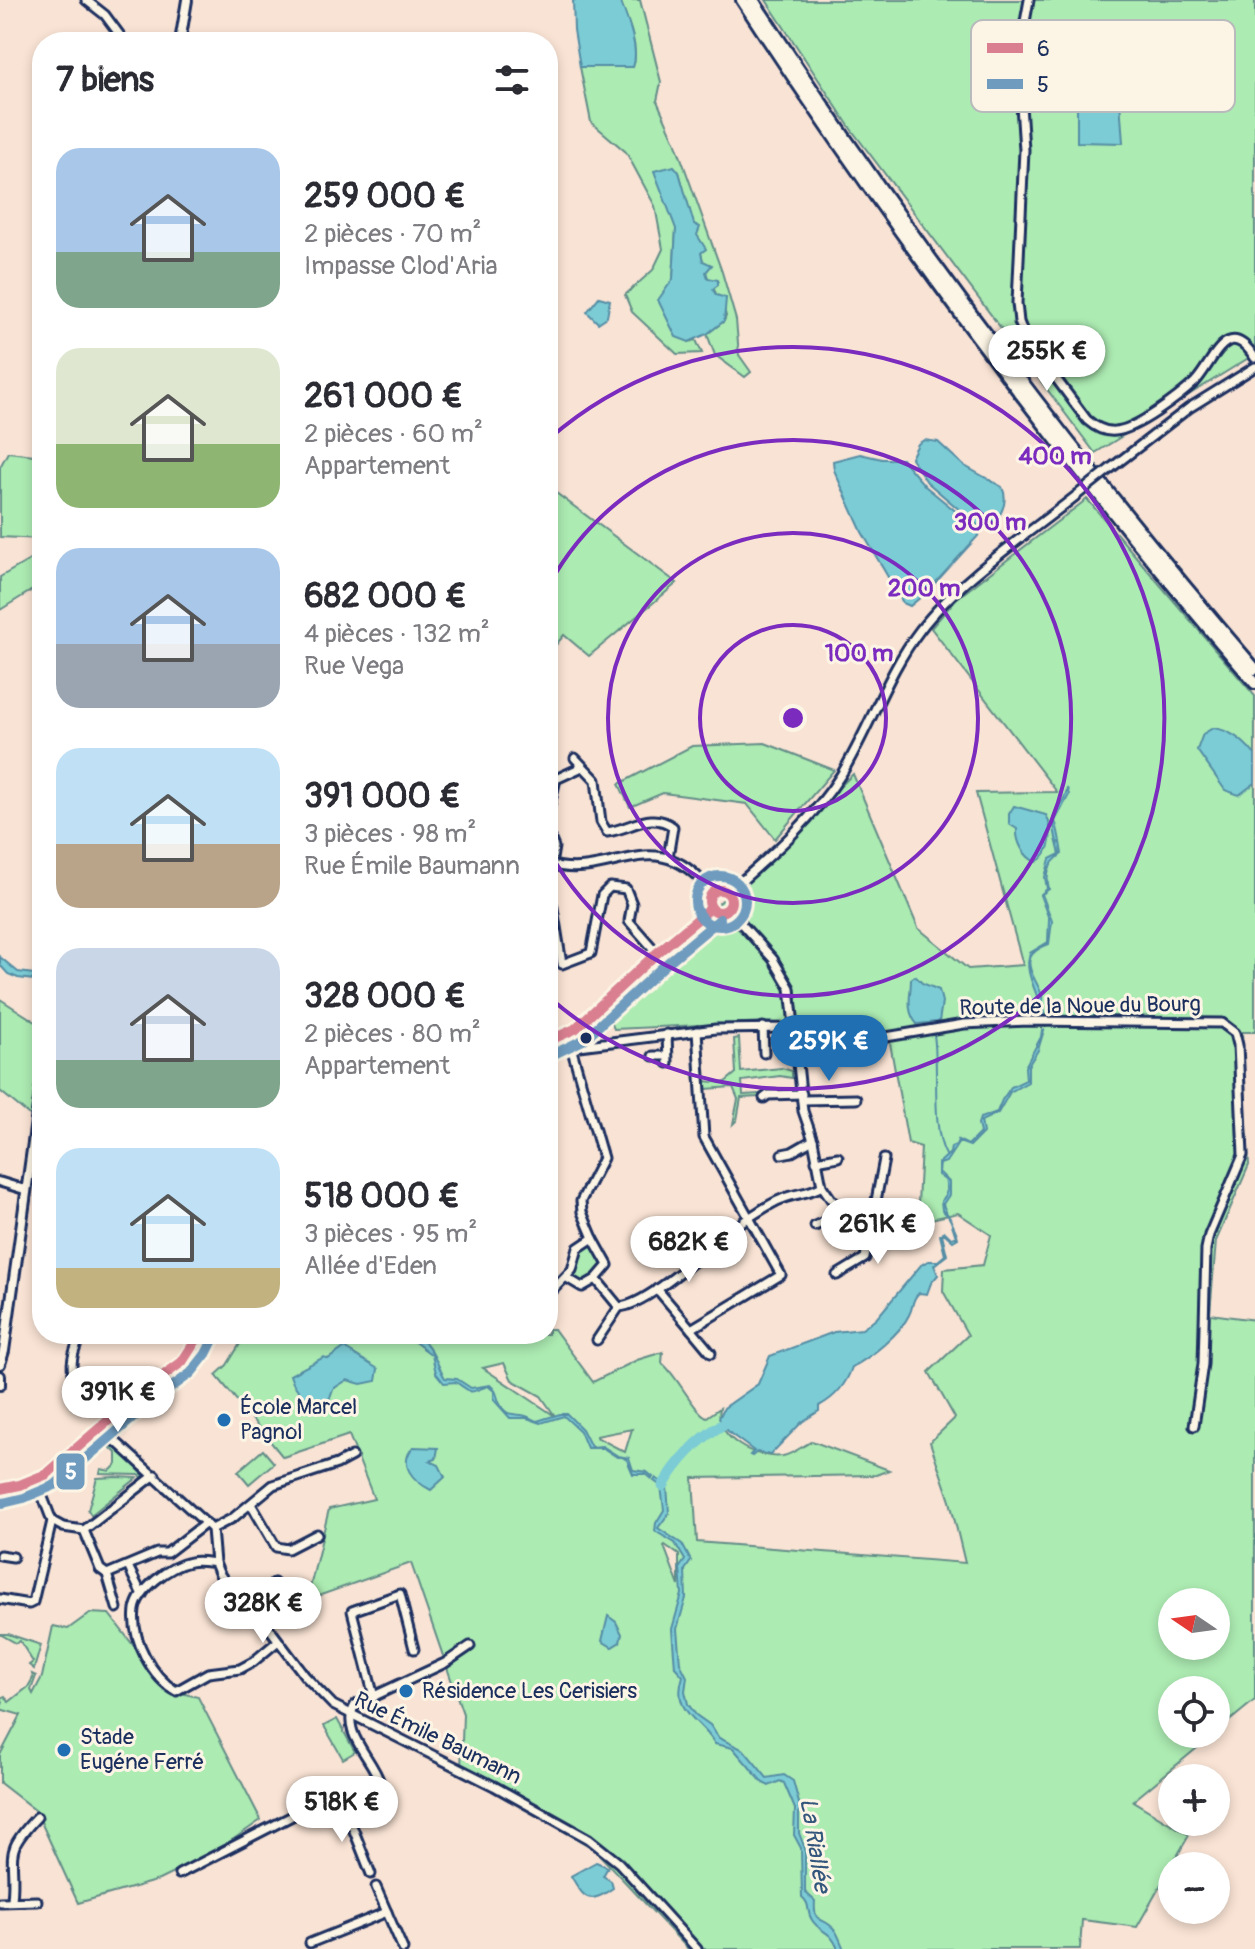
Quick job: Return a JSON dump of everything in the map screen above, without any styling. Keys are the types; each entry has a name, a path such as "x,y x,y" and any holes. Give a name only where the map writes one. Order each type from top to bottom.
{"highway":[{"path":"742,0 846,156 987,350 1137,543 1255,683"},
{"path":"753,0 863,163 1008,364 1255,669"}],"main road":[{"path":"183,32 188,0"},
{"path":"0,1364 32,1150"},
{"path":"0,1376 0,1385"}],"street":[{"path":"86,0 105,15 118,32"},
{"path":"1025,20 1029,0"},
{"path":"1021,112 1024,150 1017,293 1019,322 1025,337 1087,420 1113,431 1137,423 1193,384 1216,351 1230,341 1241,342 1255,358"},
{"path":"728,893 774,852 828,796 910,645 929,619 964,585 1111,468 1189,408 1255,367"},
{"path":"575,758 596,780 601,822 607,832 650,818 665,821 673,827 668,857"},
{"path":"558,778 582,767"},
{"path":"558,866 580,867 641,856 668,857 695,873 712,893"},
{"path":"558,939 562,964 591,953 602,895 610,887 626,889 632,904 629,921 657,953"},
{"path":"718,890 728,893 731,901 727,908 719,912 711,908 712,893 718,890"},
{"path":"558,1037 575,1029 711,908"},
{"path":"727,908 785,977 792,997 802,1097 822,1186 842,1210 854,1218 883,1228"},
{"name":"Route de la Noue du Bourg","path":"593,1238 582,1212 581,1201 603,1155 571,1047 667,1034 763,1027 874,1039 952,1025 1028,1021 1213,1022 1229,1027 1235,1033 1238,1045 1243,1155 1206,1249 1203,1364 1194,1426"},
{"path":"763,1027 764,1053"},
{"path":"575,1029 581,1046"},
{"path":"691,1329 780,1276 780,1270 704,1137 697,1031"},
{"path":"830,1053 833,1033"},
{"path":"653,1056 667,1060 667,1034"},
{"path":"764,1098 768,1095 856,1099"},
{"path":"782,1154 813,1140"},
{"path":"816,1161 838,1157"},
{"path":"837,1275 865,1258 884,1159"},
{"path":"0,1182 26,1190"},
{"path":"597,1340 619,1307 657,1289 750,1217 779,1200 822,1186"},
{"path":"815,1226 835,1217 842,1210"},
{"path":"558,1286 572,1270 578,1248 593,1238 608,1265 596,1279 582,1287 567,1278"},
{"path":"596,1279 619,1307"},
{"path":"657,1289 711,1353"},
{"path":"78,1344 72,1371 76,1383 113,1416"},
{"path":"0,1489 36,1479 182,1362 195,1344"},
{"path":"101,1428 209,1526 215,1563 199,1561 177,1567 146,1589 134,1611 141,1648 161,1678 176,1691 208,1673 240,1669 278,1641"},
{"path":"107,1574 157,1553 167,1553 209,1526 233,1518 273,1485 352,1456"},
{"path":"36,1479 52,1521 63,1527 84,1530 155,1475"},
{"path":"251,1504 276,1547 288,1549 317,1534"},
{"path":"0,1599 33,1602 52,1521"},
{"path":"84,1530 100,1569 107,1574 117,1608"},
{"path":"0,1555 13,1557"},
{"name":"Rue Émile Baumann","path":"215,1563 228,1586 261,1617 322,1694 340,1711 494,1786 589,1839 619,1863 697,1949"},
{"path":"128,1566 142,1595"},
{"path":"261,1617 278,1605 274,1583"},
{"path":"374,1697 352,1611 400,1594 414,1649"},
{"path":"179,1874 298,1813 324,1803 343,1803 368,1796 380,1783 350,1726 355,1705 445,1663 470,1646"},
{"path":"343,1803 371,1874"},
{"path":"12,1900 11,1848 37,1817"},
{"path":"376,1887 403,1949"},
{"path":"0,1902 37,1901"},
{"path":"310,1943 387,1912"}],"green space":[{"path":"620,0 640,0 661,82 657,101 675,141 722,272 736,320 739,355 751,372 745,377 715,355 707,334 726,316 708,279 679,172 674,167 676,229 673,279 689,342 696,340 702,353 677,354 632,312 625,295 653,270 663,249 655,206 626,152 591,122 580,67 633,67 634,42"},
{"path":"766,0 1255,0 1255,354 1095,453 851,129"},
{"path":"8,452 32,455 32,539 0,537 0,467"},
{"path":"558,494 677,583 589,656 564,635 558,642"},
{"path":"1087,499 1255,696 1255,1032 1242,1032 1249,1165 1216,1241 1210,1314 1255,1320 1255,1700 1230,1721 1230,1676 1158,1676 1158,1748 1197,1748 1178,1764 1158,1764 1158,1780 1133,1801 1158,1816 1158,1836 1188,1836 1179,1852 1158,1852 1158,1890 1137,1927 1082,1920 1080,1949 688,1949 594,1849 461,1770 463,1714 411,1563 307,1600 329,1509 374,1499 349,1435 283,1457 216,1375 227,1365 240,1344 558,1344 558,1334 593,1382 637,1360 663,1352 662,1363 697,1408 707,1417 720,1408 724,1429 739,1445 761,1454 783,1456 812,1441 889,1470 876,1475 693,1478 697,1542 965,1563 950,1501 930,1442 955,1418 929,1372 968,1335 943,1291 944,1269 983,1265 991,1235 958,1213 917,1222 921,1147 908,1143 890,1043 862,1031 766,1022 614,1029 607,1011 853,774 918,928 968,969 1023,965 976,793 1057,792 931,628 956,599","holes":["504,1363 512,1380 541,1396 555,1416 483,1368","632,1429 625,1452 596,1437 596,1436","664,1546 679,1555 679,1586"]},
{"path":"32,559 32,590 0,610 0,577"},
{"path":"765,743 834,770 775,839 747,804 663,793 630,807 619,784 692,746"},
{"path":"0,999 32,1020 32,1116 0,1091"},
{"path":"739,1038 741,1072 782,1068 792,1071 792,1078 780,1076 742,1081 743,1095 759,1094 759,1097 741,1098 737,1120 733,1124 738,1099 733,1087 706,1089 705,1081 724,1083 736,1073 734,1039"},
{"path":"588,1244 595,1245 604,1259 604,1266 581,1284 573,1279 573,1275 579,1250"},
{"path":"111,1445 120,1448 143,1478 139,1475 100,1474 101,1469 110,1471 117,1464 117,1454"},
{"path":"263,1450 274,1463 249,1484 238,1471"},
{"path":"97,1478 137,1478 91,1515 88,1510"},
{"path":"90,1613 109,1614 168,1690 198,1697 261,1820 212,1854 159,1880 78,1903 36,1811 0,1783 0,1755 21,1715 0,1709 1,1698 5,1696 9,1702 28,1687 32,1674 36,1676 31,1690 33,1694 42,1677 53,1626 68,1629"},
{"path":"0,1634 41,1645 34,1669 29,1665 33,1662 20,1641 16,1643"},
{"path":"337,1719 355,1752 343,1759 324,1726"}],"water":[{"path":"573,0 620,0 634,43 633,67 580,67"},
{"path":"1077,112 1121,112 1123,143 1077,142"},
{"path":"674,166 679,172 694,224 700,227 697,235 706,249 701,253 703,261 712,265 706,272 708,278 718,280 718,285 713,289 716,295 726,298 724,321 707,334 689,342 676,337 658,300 673,279 676,229 654,171"},
{"path":"599,297 610,300 607,317 598,323 587,312"},
{"path":"924,440 938,442 963,465 1002,487 1004,506 993,522 982,529 927,482 911,458 918,444"},
{"path":"860,454 902,459 925,486 980,531 927,592 910,606 903,603 862,532 834,470 833,461"},
{"path":"1213,728 1237,737 1255,755 1255,783 1239,795 1225,790 1197,750 1203,734"},
{"path":"1067,788 1069,795 1055,821 1062,854 1051,865 1049,889 1042,894 1052,921 1049,944 1034,952 1029,962 1043,1000 1045,1020 1042,1021 1028,962 1030,953 1048,942 1049,919 1040,895 1047,889 1045,877 1050,859 1060,854 1054,819"},
{"path":"1014,806 1046,815 1049,821 1051,834 1048,848 1036,862 1024,853 1017,829 1009,824 1009,814"},
{"path":"0,957 18,972 32,974 32,980 8,974 0,965"},
{"path":"915,976 922,983 939,990 942,1002 939,1022 917,1024 913,1019 911,979"},
{"path":"1044,1030 1038,1050 1028,1066 1028,1082 1010,1092 998,1113 981,1121 983,1133 970,1146 959,1142 946,1162 940,1164 939,1172 949,1182 949,1195 943,1204 948,1216 942,1210 941,1201 947,1189 945,1180 938,1175 938,1164 958,1140 968,1145 980,1133 980,1118 997,1112 1011,1087 1026,1080 1025,1067"},
{"path":"951,1221 958,1238 953,1241 942,1234 947,1255 934,1265 938,1275 927,1294 919,1293 916,1296 899,1330 876,1352 852,1367 840,1390 819,1406 819,1411 802,1422 770,1455 757,1452 750,1455 754,1451 722,1425 719,1418 724,1408 758,1384 770,1356 834,1332 862,1329 876,1319 921,1265 938,1261 945,1255 940,1235 944,1231 951,1238 956,1237"},
{"path":"417,1344 427,1344 445,1378 457,1379 471,1388 490,1385 495,1391 502,1407 511,1414 526,1416 537,1421 567,1414 582,1429 591,1447 602,1446 618,1456 629,1458 633,1470 647,1472 652,1479 646,1474 633,1474 627,1460 622,1457 617,1457 603,1448 587,1448 580,1431 564,1416 541,1423 527,1418 510,1418 494,1400 494,1391 488,1386 472,1392 456,1382 444,1383 436,1373 432,1355"},
{"path":"344,1348 378,1369 376,1381 361,1384 347,1380 333,1389 328,1403 310,1407 290,1375 324,1357 328,1359"},
{"path":"413,1447 438,1448 436,1459 430,1461 439,1465 445,1477 431,1490 413,1477 407,1466"},
{"name":"La Riallée","path":"656,1478 667,1486 669,1513 658,1528 682,1544 691,1561 685,1570 686,1598 677,1629 680,1663 687,1677 685,1691 688,1704 719,1738 744,1750 767,1778 784,1775 793,1781 799,1803 799,1833 805,1849 805,1892 815,1901 817,1917 831,1925 844,1949 838,1949 815,1924 802,1897 801,1848 794,1835 795,1809 784,1783 780,1781 769,1786 763,1783 733,1748 715,1744 684,1707 680,1688 683,1676 675,1667 672,1629 682,1594 680,1567 685,1560 675,1543 655,1531 664,1510 661,1486 654,1481"},
{"path":"608,1616 616,1622 622,1634 620,1642 612,1647 602,1641"},
{"path":"596,1862 608,1867 603,1876 611,1881 613,1888 593,1898 584,1895 571,1876"}],"waterway":[{"path":"934,1035 938,1130 946,1155"},
{"path":"663,1486 689,1452 722,1425"}],"transit line":[{"name":"5","path":"720,876 738,883 745,901 738,919 720,926 702,919 695,901 702,883 720,876"},
{"name":"6","path":"720,890 728,893 731,901 728,909 720,912 712,909 709,901 712,893 720,890"},
{"name":"6","path":"558,1037 575,1029 711,908"},
{"name":"5","path":"558,1052 583,1040 720,919"},
{"name":"6","path":"0,1489 47,1474 141,1392 182,1362 194,1344"},
{"name":"5","path":"3,1503 55,1485 150,1403 191,1373 211,1344"}],"place":[{"name":"École Marcel Pagnol","path":"224,1420"},
{"name":"Résidence Les Cerisiers","path":"406,1691"},
{"name":"Stade Eugéne Ferré","path":"64,1750"}]}
